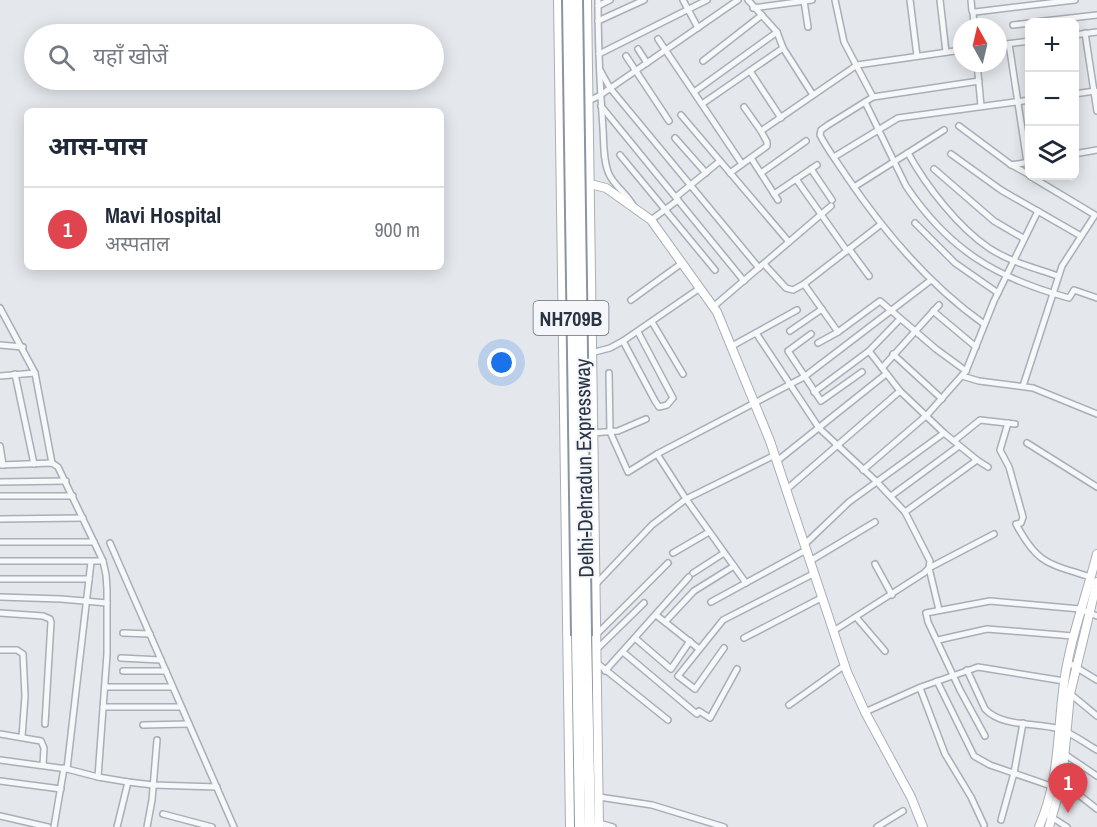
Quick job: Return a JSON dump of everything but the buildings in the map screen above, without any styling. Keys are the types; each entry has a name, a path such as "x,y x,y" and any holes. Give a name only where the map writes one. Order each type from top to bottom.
{"highway":[{"name":"Delhi-Dehradun Expressway","path":"568,0 586,635 596,826"},
{"name":"Delhi-Dehradun Expressway","path":"577,0 586,635 580,827"}],"street":[{"path":"558,0 570,827"},
{"path":"587,0 595,98 592,184 592,433 595,586 586,635 595,651 599,797 596,826 613,827"},
{"path":"609,0 598,3 600,70 595,98 744,281"},
{"path":"598,21 644,0"},
{"path":"683,0 698,28"},
{"path":"599,54 706,0"},
{"path":"595,98 738,0"},
{"path":"748,0 777,32 783,48 813,95"},
{"path":"753,8 812,0"},
{"path":"835,0 843,42 873,97"},
{"path":"910,0 917,56"},
{"path":"940,0 946,52"},
{"path":"971,0 973,18"},
{"path":"973,12 1075,0"},
{"path":"804,1 808,27"},
{"path":"703,62 762,15"},
{"path":"1070,18 1097,15"},
{"path":"1013,25 1025,24"},
{"path":"694,92 777,32"},
{"path":"1079,34 1097,32"},
{"path":"1085,33 1097,111"},
{"path":"658,39 742,164"},
{"path":"1025,42 1009,44 1025,144"},
{"path":"702,104 783,48"},
{"path":"638,49 647,63"},
{"path":"761,131 857,65 953,51"},
{"path":"626,56 669,121"},
{"path":"600,70 610,88 691,185 762,266 789,290 804,284 880,225"},
{"path":"750,71 781,118"},
{"path":"978,72 981,106"},
{"path":"979,81 873,97 839,117 820,132 821,137 880,225 931,280 960,307 984,324"},
{"path":"1079,93 1095,91"},
{"path":"834,157 898,118 1025,100"},
{"path":"865,102 914,198 948,236 978,261 1005,277 1069,298 1074,291 1097,298"},
{"path":"601,106 608,172 629,196 635,208"},
{"path":"730,173 768,144 744,107"},
{"path":"681,115 789,242"},
{"path":"959,126 1025,173"},
{"path":"854,187 944,130"},
{"path":"675,138 706,173"},
{"path":"761,173 806,141"},
{"path":"1079,153 1097,150"},
{"path":"908,153 924,179 971,235 990,249 1013,261 1058,276"},
{"path":"951,154 1001,190 1081,236"},
{"path":"620,155 715,270"},
{"path":"751,158 778,200"},
{"path":"651,220 666,210 720,161"},
{"path":"1011,165 1025,163"},
{"path":"713,307 821,216 832,203 814,167 774,194"},
{"path":"934,169 994,221 1023,238"},
{"path":"796,179 821,216 868,276"},
{"path":"560,180 592,184 606,189 651,220 713,307 732,346 776,458 835,630 844,665 865,712 923,824 913,827"},
{"path":"1023,386 1058,276 1067,256 1096,216 1037,180"},
{"path":"863,470 927,415 964,373 1005,277 1038,211"},
{"path":"915,223 956,263 998,293"},
{"path":"631,300 682,263"},
{"path":"609,373 606,433 628,472 657,454 804,377 931,280"},
{"path":"804,284 838,332"},
{"path":"593,352 623,341 700,288"},
{"path":"818,343 838,332 877,301 882,302 964,373 986,383 1023,386 1097,414"},
{"path":"882,368 939,305"},
{"path":"0,308 35,373 52,463"},
{"path":"790,331 822,309"},
{"path":"732,346 797,310"},
{"path":"933,311 976,346"},
{"path":"814,392 869,351 900,319"},
{"path":"652,322 683,374"},
{"path":"623,341 659,407 667,405 674,398 638,332"},
{"path":"756,333 819,428 877,482 904,512 930,561 929,568 939,610"},
{"path":"811,334 788,350 820,399 823,400 862,372"},
{"path":"0,345 23,347"},
{"path":"869,351 900,391 944,433 988,467"},
{"path":"893,354 942,399"},
{"path":"0,376 35,373"},
{"path":"595,586 652,525 686,499 776,458 819,428 886,374"},
{"path":"15,375 34,464"},
{"path":"787,489 900,391"},
{"path":"592,433 618,431 646,419"},
{"path":"891,496 957,444 980,420 1015,424"},
{"path":"1008,423 1000,450 1009,467 1023,517 1021,523 1016,524 1028,546 1048,563 1094,580"},
{"path":"711,602 806,547 849,502 944,433"},
{"path":"1027,443 1097,487"},
{"path":"0,446 2,465 52,463 58,467 103,561 107,603 105,687 98,777"},
{"path":"657,454 746,583"},
{"path":"904,512 977,460"},
{"path":"0,482 66,481"},
{"path":"0,496 73,496"},
{"path":"0,519 83,518"},
{"path":"810,561 875,522"},
{"path":"673,552 709,532"},
{"path":"835,630 892,595 929,568 994,534"},
{"path":"0,542 94,542"},
{"path":"110,543 234,827"},
{"path":"605,671 691,575 724,553"},
{"path":"1066,688 1077,668 1093,614 1097,554"},
{"path":"0,561 103,561"},
{"path":"54,827 66,769 91,562"},
{"path":"586,635 668,563"},
{"path":"875,564 892,595"},
{"path":"665,622 694,591 734,566"},
{"path":"724,648 695,689 678,676 723,620 815,573"},
{"path":"0,579 89,579"},
{"path":"1049,827 1049,815 1062,753 1066,688 1073,636 1080,609 1094,580"},
{"path":"0,597 86,600 107,603"},
{"path":"744,639 823,597"},
{"path":"985,736 953,675 926,613 986,601 1080,609 1093,614"},
{"path":"595,651 644,603"},
{"path":"0,613 47,617 51,622 45,724"},
{"path":"656,615 699,648"},
{"path":"856,617 885,651"},
{"path":"938,640 987,629 1073,636"},
{"path":"123,633 150,634"},
{"path":"635,638 671,669 690,641"},
{"path":"0,650 17,650 23,654 25,696 22,737"},
{"path":"623,652 697,714 699,711 710,718 737,669"},
{"path":"121,658 161,660"},
{"path":"595,662 668,720"},
{"path":"1069,663 1097,680"},
{"path":"789,705 844,665"},
{"path":"865,712 937,681 967,670 985,667 1066,688 1097,716"},
{"path":"967,670 985,709 990,714 998,718 1064,731 1097,750"},
{"path":"123,671 166,671"},
{"path":"937,681 974,756 990,765 1014,773 1057,782 1097,809"},
{"path":"105,687 172,687"},
{"path":"920,688 945,754 971,797 984,825"},
{"path":"103,706 181,707"},
{"path":"1001,820 1014,773 1023,723"},
{"path":"143,725 189,724"},
{"path":"0,734 41,741 44,748 43,765"},
{"path":"147,827 157,740"},
{"path":"1062,753 1097,776"},
{"path":"0,760 43,765 128,782 217,787"},
{"path":"0,781 61,789"},
{"path":"117,827 128,782"},
{"path":"599,797 652,805 724,827"},
{"path":"877,827 903,811"},
{"path":"163,814 212,827"},
{"path":"1039,827 1049,815"},
{"path":"1049,815 1067,827"},
{"path":"0,816 48,827"}],"place":[{"name":"Mavi Hospital","path":"1068,813"}]}
